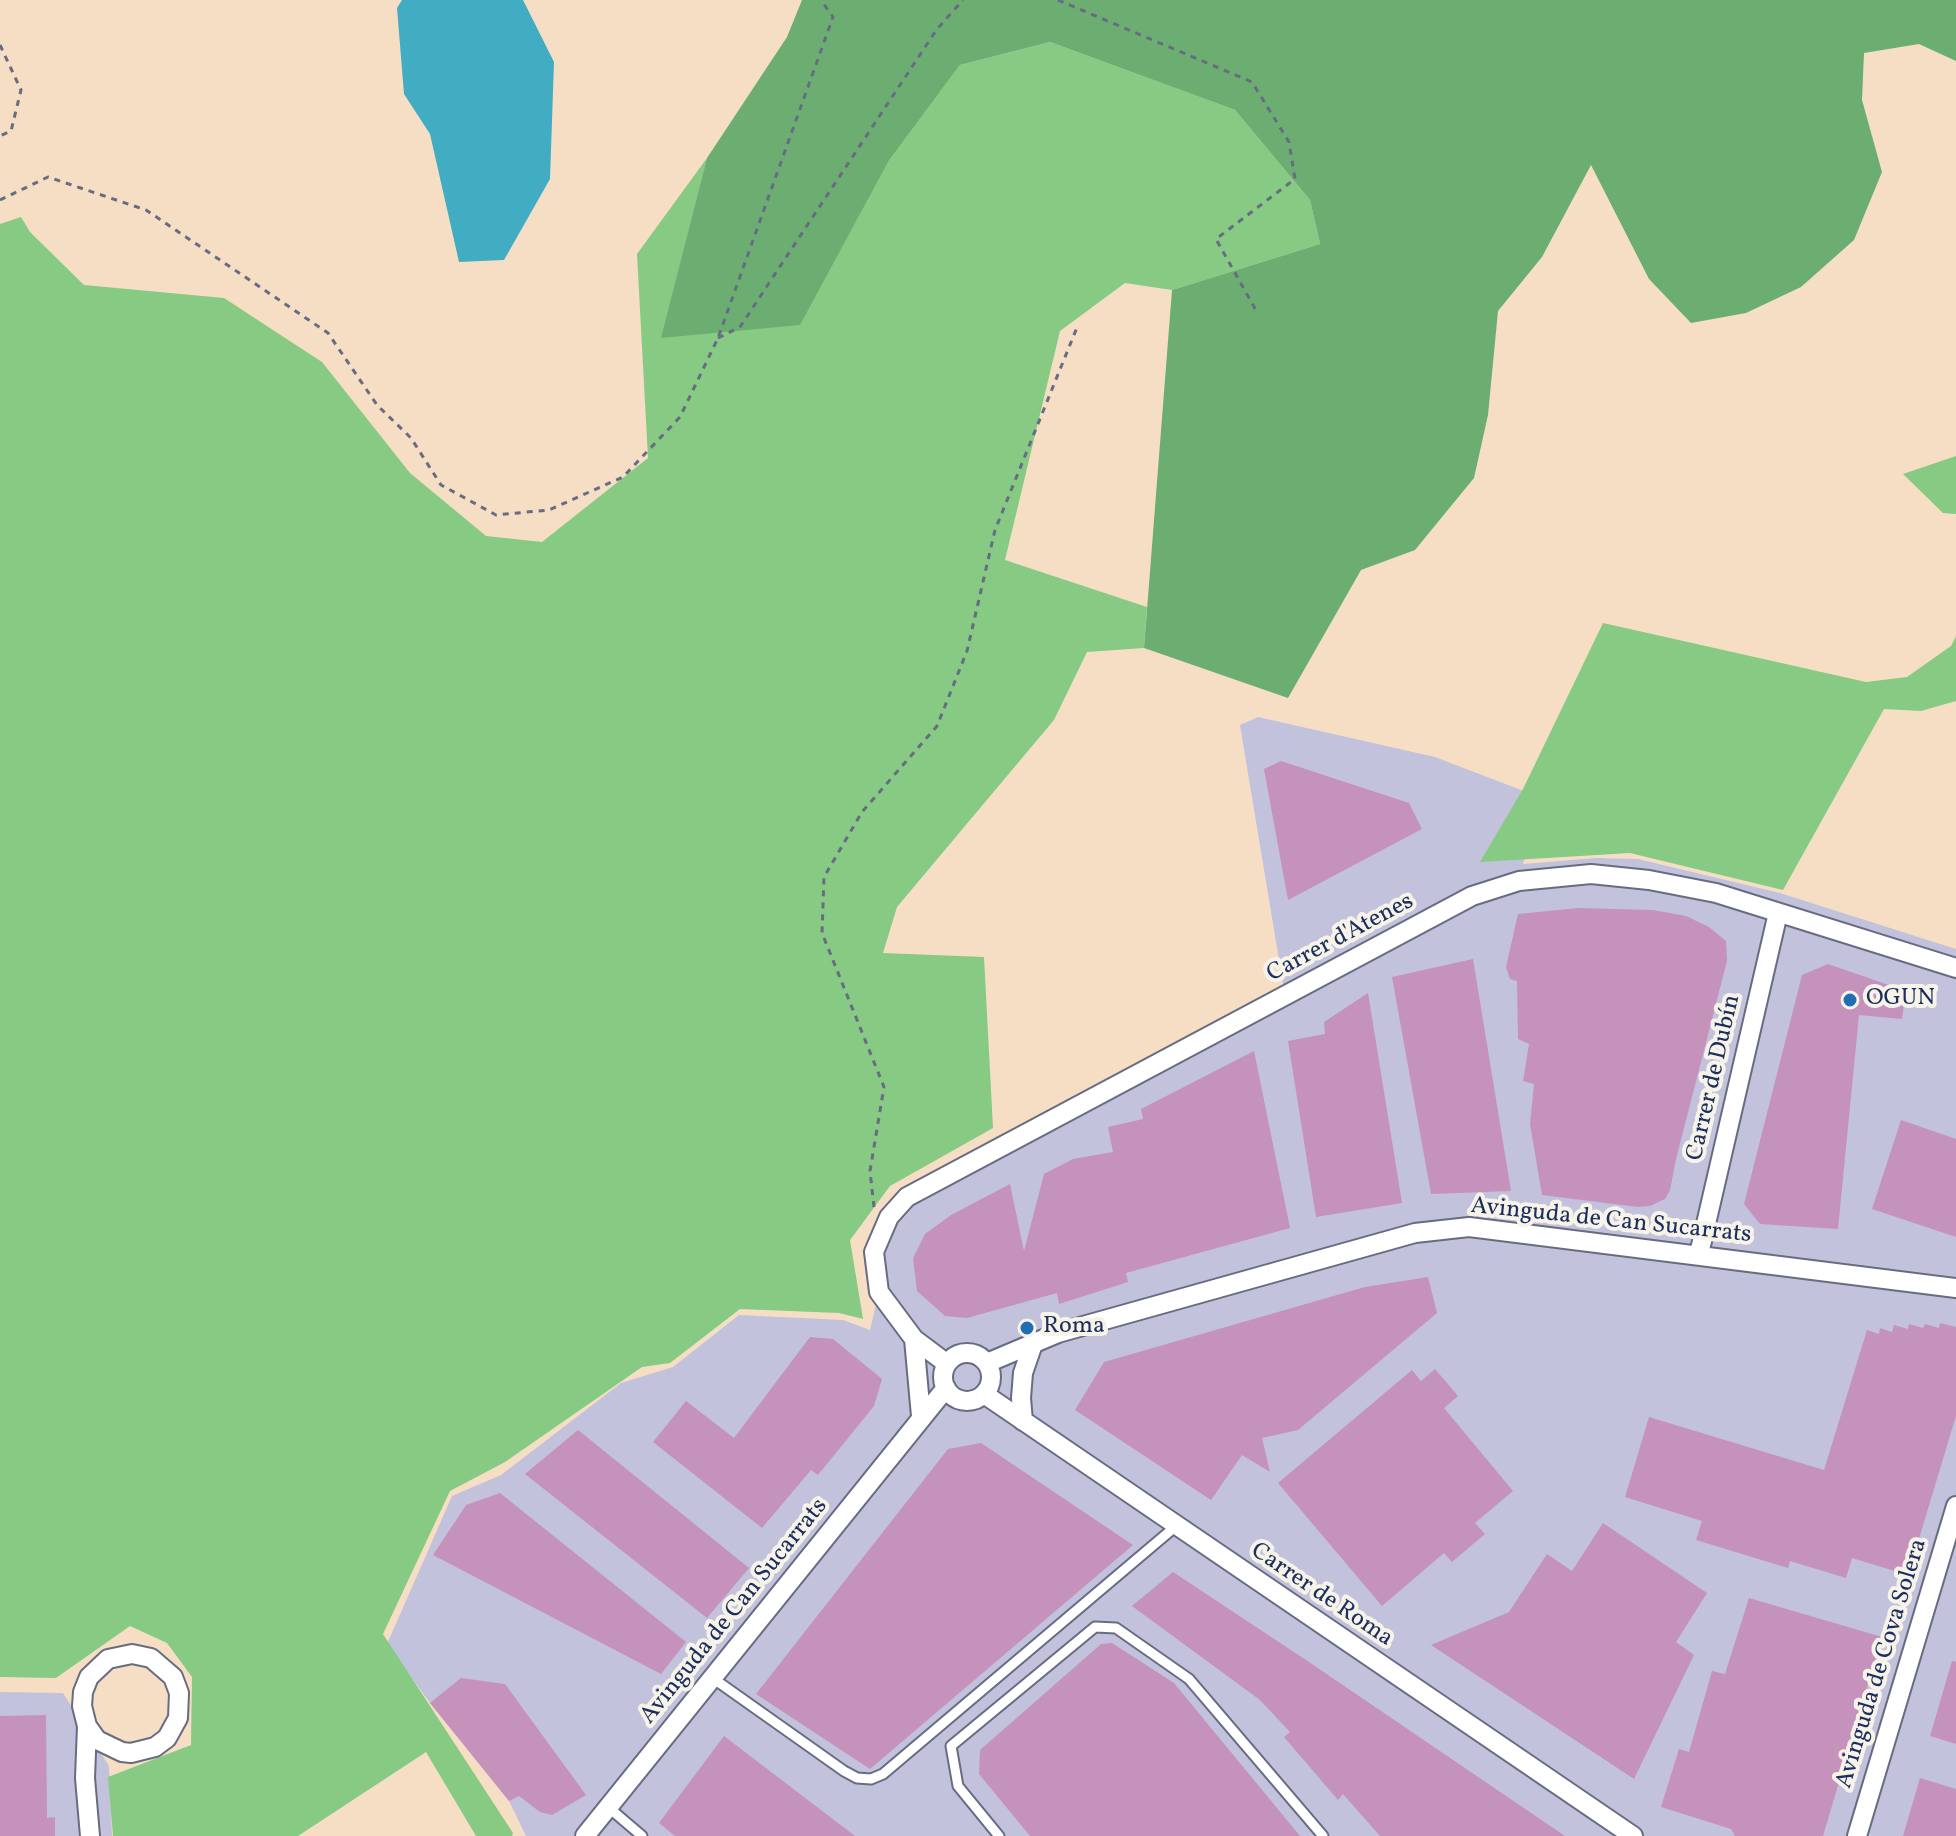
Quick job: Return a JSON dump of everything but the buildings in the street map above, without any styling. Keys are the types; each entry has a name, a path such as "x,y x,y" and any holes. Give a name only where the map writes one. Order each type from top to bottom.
{"street":[{"name":"Carrer d'Atenes","path":"914,1339 879,1292 874,1252 889,1217 907,1197 1472,896 1519,881 1591,874 1649,880 1716,893 1956,968"},
{"name":"Carrer de Dubín","path":"1699,1254 1778,913"},
{"name":"Avinguda de Can Sucarrats","path":"987,1363 1034,1341 1415,1233 1469,1227 1956,1288"},
{"path":"914,1339 946,1363"},
{"path":"914,1339 921,1416"},
{"path":"1023,1421 1023,1373 1034,1341"},
{"path":"967,1352 982,1357 987,1363 991,1379 984,1394 963,1401 955,1398 946,1388 942,1379 951,1357 967,1352"},
{"name":"Avinguda de Can Sucarrats","path":"585,1836 946,1388"},
{"name":"Carrer de Roma","path":"984,1394 1633,1836"},
{"name":"Avinguda de Cova Solera","path":"1857,1836 1956,1506"},
{"path":"87,1726 97,1740 122,1752 155,1747 167,1738 178,1718 179,1693 173,1677 151,1658 132,1654 108,1659 95,1670 83,1692 90,1836"}],"lane":[{"path":"714,1679 844,1771 857,1778 871,1779 883,1774 1176,1526"},
{"path":"999,1836 958,1786 951,1746 1095,1627 1116,1628 1189,1679 1323,1836"},
{"path":"608,1807 642,1836"}],"path":[{"path":"0,200 48,177 146,210 328,333 377,405 411,438 441,485 496,515 549,510 623,477 680,417 718,338 833,17 821,0"},
{"path":"718,338 740,327 937,29 963,0"},
{"path":"1058,0 1252,82 1289,142 1295,179 1216,239 1258,314"},
{"path":"0,45 21,90 11,131 0,136"},
{"path":"889,1217 874,1209 870,1171 884,1087 822,933 824,877 862,812 937,726 967,651 995,530 1078,325"}],"shaded area":[{"path":"1258,717 1435,757 1542,798 1523,864 1596,858 1638,859 1780,893 1956,949 1956,1836 526,1836 509,1801 387,1644 452,1496 501,1475 621,1383 673,1367 739,1315 843,1320 870,1330 879,1292 874,1252 907,1197 1285,996 1240,725"},
{"path":"0,1692 63,1693 109,1766 112,1836 0,1836"}],"green space":[{"path":"802,0 1956,0 1956,61 1919,44 1864,53 1862,100 1882,172 1854,240 1801,287 1746,313 1691,323 1649,279 1591,165 1542,257 1498,311 1488,415 1474,478 1415,550 1361,570 1288,698 1144,648 1172,290 1320,244 1310,200 1235,110 1050,42 960,65 888,162 800,325 661,338 707,158 787,37"},
{"path":"1050,42 1235,110 1310,200 1320,244 1172,290 1125,283 1060,331 1005,560 1147,607 1144,648 1087,652 1054,720 897,907 883,953 984,957 993,1128 890,1186 850,1240 863,1319 839,1313 740,1309 670,1363 642,1367 505,1462 450,1491 383,1634 513,1833 512,1836 476,1836 426,1752 298,1836 113,1836 108,1777 191,1745 192,1677 167,1643 130,1626 56,1678 0,1677 0,224 21,217 30,232 84,285 224,298 322,362 410,473 486,536 542,542 648,458 637,254 707,158 662,338 888,162 960,65"},
{"path":"1956,456 1956,514 1943,513 1903,474"},
{"path":"1603,623 1866,682 1907,677 1951,646 1956,636 1956,701 1921,711 1884,709 1783,890 1630,853 1480,862 1523,789"}],"water":[{"path":"402,0 523,0 554,62 550,179 504,260 459,262 430,134 404,94 397,8"}],"place":[{"name":"OGUN","path":"1850,1000"},
{"name":"Roma","path":"1027,1328"}]}
